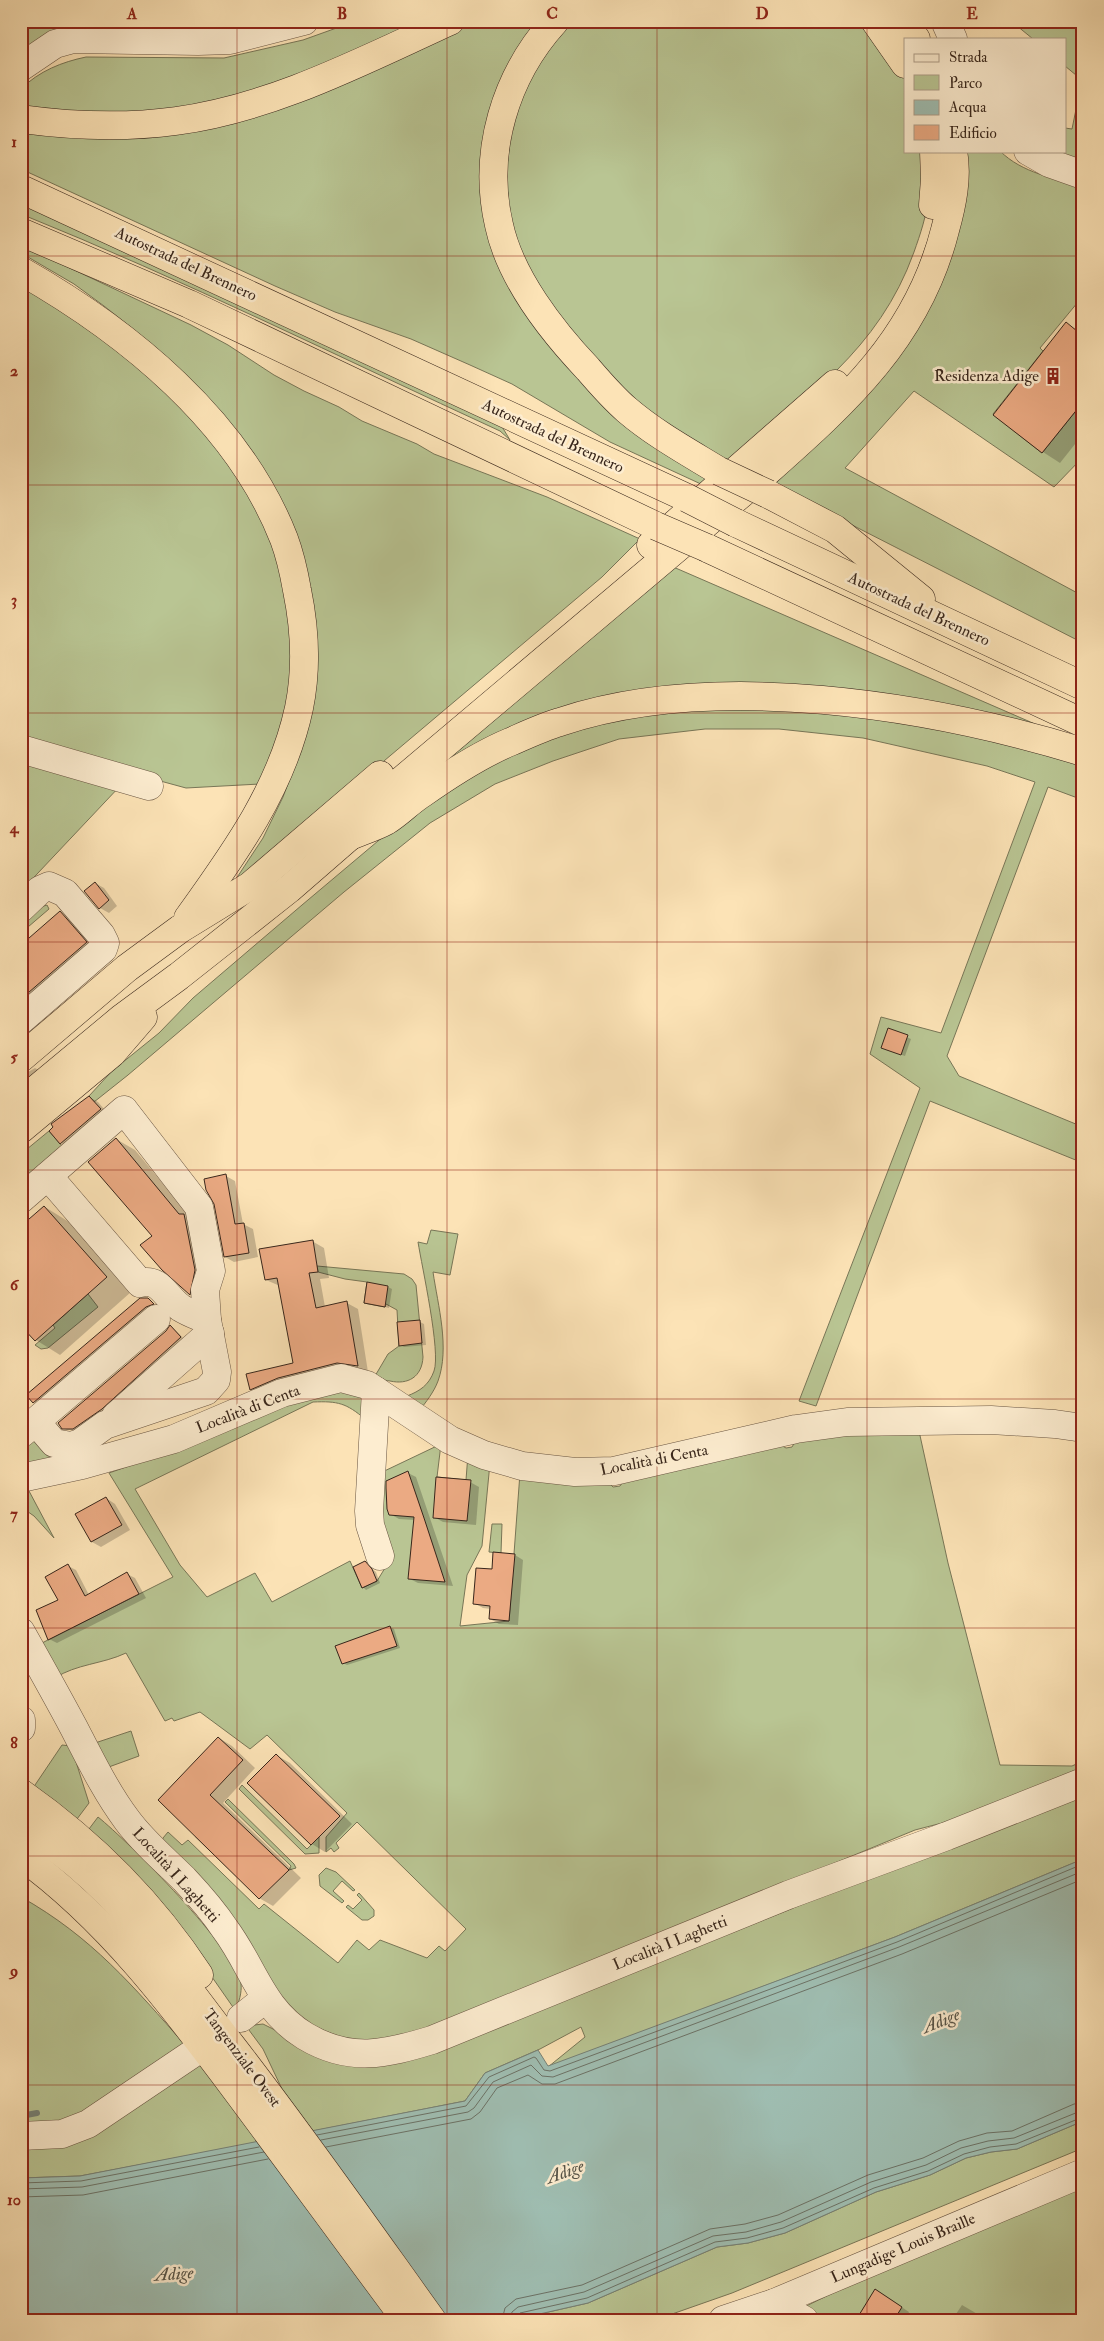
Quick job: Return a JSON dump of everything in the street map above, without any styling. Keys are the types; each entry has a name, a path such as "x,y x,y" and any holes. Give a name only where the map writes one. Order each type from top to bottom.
{"highway":[{"path":"21,119 62,125 176,122 238,108 312,84 450,21"},
{"path":"555,21 526,61 508,96 497,134 493,164 494,196 499,226 511,259 544,317 570,351 626,409 656,432 719,471 835,529 955,626"},
{"path":"875,21 904,63"},
{"path":"904,21 915,38"},
{"path":"21,1058 127,968 180,928 250,886 642,553 834,385 880,332 904,294 920,256 932,216 935,179 934,152"},
{"path":"21,1102 122,1018 179,976 289,889 350,836 370,807 818,427 879,363 919,304 939,255 952,204 953,152"},
{"name":"Autostrada del Brennero","path":"21,188 687,498 736,523 1083,686"},
{"path":"21,232 189,304 656,526 1083,723"},
{"path":"21,271 70,299 118,334 174,382 206,416 254,480 285,540 295,580 302,615 304,644 303,680 299,709 288,746 274,781 252,825 180,928"},
{"path":"350,836 385,821 422,793 460,769 508,743 560,722 621,707 679,700 737,696 851,702 922,714 1037,738 1083,752"},
{"path":"21,1078 121,995 179,976"},
{"path":"21,1129 112,1054 179,976"},
{"path":"21,1793 51,1815 107,1862 145,1902 169,1932 238,2036 263,2099"},
{"name":"Tangenziale Ovest","path":"21,1824 76,1864 125,1911 184,1982 263,2099 406,2320"},
{"name":"Tangenziale Ovest","path":"21,1856 64,1892 119,1944 189,2027 263,2099 432,2320"},
{"path":"21,1875 119,1944"}],"street":[{"path":"21,67 55,44 73,39 114,38 198,42 226,30 304,21"},
{"path":"945,21 953,38"},
{"path":"1030,152 1049,163 1083,176"},
{"path":"21,749 149,786"},
{"path":"21,908 40,890 49,886 58,888 65,893 101,934 105,943 103,949 21,1020"},
{"path":"21,1198 124,1110 199,1207 211,1271 205,1290 208,1327 217,1372 212,1386 206,1391 106,1425"},
{"path":"48,1176 140,1283 148,1280 155,1282 180,1308 208,1327"},
{"path":"156,1319 29,1428 54,1442 71,1446 80,1443 106,1425 208,1327"},
{"name":"Località di Centa","path":"21,1478 82,1465 174,1439 273,1397 309,1385 345,1378 376,1390 450,1440 484,1455 522,1466 575,1472 614,1471 796,1429 848,1422 991,1420 1056,1424 1083,1428"},
{"path":"376,1390 369,1511 370,1525 380,1556"},
{"name":"Località I Laghetti","path":"21,1632 115,1803 138,1834 186,1880 214,1914 239,1948 265,1999 281,2018 306,2036 327,2046 354,2054 392,2052 432,2040 788,1895 1083,1782"},
{"path":"21,1720 21,1728"},
{"path":"241,2018 265,1999"},
{"path":"21,2136 62,2134 88,2124 192,2054"},
{"name":"Lungadige Louis Braille","path":"723,2320 774,2303 1083,2173"},
{"path":"774,2303 804,2320"}],"green space":[{"path":"356,21 428,21 300,78 161,115 21,111 21,89 43,72 77,59 86,57 224,58 303,40"},
{"path":"466,21 546,21 495,109 515,293 713,476 703,485 610,442 512,384 411,339 335,312 275,286 21,169 21,135 36,130 121,132 391,58"},
{"path":"566,21 862,21 901,68 904,76 904,152 928,152 926,211 914,252 899,287 881,317 860,345 837,370 785,417 728,463 646,411 573,340 516,247 503,186 517,97"},
{"path":"1011,21 1083,21 1083,162 1057,152 1066,152 1066,128 1072,129 1082,80 1066,67 1066,38 1032,38"},
{"path":"80,23 191,27 198,29 21,55 21,29 45,25"},
{"path":"960,152 1001,152 1028,170 1083,187 1083,302 1078,302 1040,348 1043,351 993,414 1042,453 1083,402 1083,457 1054,487 914,391 845,468 1083,596 1083,643 766,481 883,366"},
{"path":"21,201 501,425 510,440 500,431 262,320 142,265 21,214"},
{"path":"21,245 191,325 228,345 274,375 339,407 362,421 417,444 434,454 547,497 640,539 602,577 378,766 234,882 263,838 283,797 295,765 303,572 177,371 132,328 104,306 74,284 21,253"},
{"path":"21,276 123,344 239,467 287,578 293,673 283,725 260,784 186,788 109,767 21,737"},
{"path":"671,566 1035,724 909,703 658,693 387,808"},
{"path":"816,702 1083,761 1083,800 1048,787 947,1056 959,1076 1083,1127 1083,1163 930,1101 816,1406 799,1401 920,1088 870,1054 881,1017 941,1033 1035,782 987,766 863,738 779,729 705,729 619,739 553,761 495,784 430,823 344,892 128,1075 94,1102 89,1096 112,1071 159,1033 193,998 302,905 397,825 481,765 614,713"},
{"path":"21,756 121,785 21,891"},
{"path":"47,905 49,909 21,933 21,926 41,907"},
{"path":"49,1131 63,1147 21,1183 21,1154"},
{"path":"431,1230 458,1234 450,1275 433,1272 442,1327 443,1355 438,1381 430,1397 419,1411 407,1396 420,1390 427,1384 434,1371 435,1346 433,1328 418,1242 427,1244"},
{"path":"317,1266 404,1274 412,1279 416,1285 423,1357 420,1370 413,1378 397,1382 382,1380 375,1376 388,1354 399,1346 397,1310 386,1304 385,1307 364,1303 367,1282 318,1272"},
{"path":"88,1294 98,1307 48,1348 41,1349 35,1345 55,1328 53,1325"},
{"path":"310,1389 367,1394 365,1419 352,1409 341,1404 313,1402 135,1489 180,1565 207,1597 255,1573 272,1602 350,1561 362,1588 377,1581 385,1568 376,1475 441,1444 437,1477 466,1480 468,1454 490,1463 482,1546 467,1575 460,1626 509,1621 520,1473 608,1482 613,1487 620,1486 625,1479 779,1444 786,1448 792,1447 796,1440 834,1435 919,1431 948,1563 1000,1765 1072,1766 1083,1761 1083,1776 992,1810 915,1830 454,2020 371,2045 335,2035 312,2025 292,2011 161,1845 163,1838 168,1832 182,1845 188,1840 259,1909 264,1904 338,1963 357,1940 369,1950 380,1940 427,1958 439,1946 445,1951 466,1929 357,1822 336,1843 339,1848 334,1852 331,1848 326,1852 326,1837 347,1813 267,1735 250,1749 200,1712 174,1721 172,1718 165,1721 126,1653 63,1673 55,1678 36,1646 173,1577 109,1473 177,1449"},
{"path":"33,1435 57,1463 21,1471 21,1446"},
{"path":"29,1491 54,1538 34,1516 21,1507 21,1493"},
{"path":"492,1524 502,1524 501,1553 489,1552"},
{"path":"131,1731 139,1756 106,1768 92,1744"},
{"path":"62,1745 71,1746 89,1803 77,1819 33,1788"},
{"path":"242,1785 307,1849 319,1837 319,1853 305,1854 239,1789"},
{"path":"1083,1791 1083,1859 895,1937 548,2067 585,2037 581,2027 540,2049 485,2073 465,2101 313,2131 282,2089 263,2049 246,2026 263,2024 333,2059 731,1933"},
{"path":"228,1799 296,1868 289,1870 291,1866 225,1802"},
{"path":"98,1817 155,1871 221,1947 235,1968 241,1984 240,1997 235,2010 205,1967 89,1829"},
{"path":"326,1868 336,1872 355,1890 353,1891 342,1881 333,1891 344,1901 342,1903 320,1886 319,1875"},
{"path":"359,1893 374,1910 374,1916 368,1920 362,1920 346,1907 348,1905 353,1909 362,1900 357,1895"},
{"path":"21,1897 69,1929 110,1964 186,2046 82,2118 21,2132"},
{"path":"196,2059 260,2142 80,2176 21,2178 21,2141"},
{"path":"1083,2121 1083,2148 732,2293 655,2320 513,2320 588,2303 717,2247 748,2243 785,2233 876,2192 930,2175 966,2158 991,2152 1017,2149"},
{"path":"1083,2184 1083,2320 817,2320 800,2309 876,2272"}],"water":[{"name":"Adige","path":"1083,1859 1083,2121 1017,2149 991,2152 966,2158 930,2175 876,2192 785,2233 748,2243 717,2247 588,2303 513,2320 21,2320 21,2178 80,2176 465,2101 485,2073 538,2050 548,2066 895,1937"}],"building":[{"name":"Residenza Adige","path":"1066,322 1083,336 1083,402 1042,453 993,415"},
{"path":"95,882 109,900 99,909 84,891"},
{"path":"60,911 87,942 21,999 21,945"},
{"path":"888,1028 908,1035 901,1055 881,1048"},
{"path":"89,1096 101,1109 60,1144 49,1131 53,1127 51,1124"},
{"path":"116,1138 179,1214 184,1214 195,1270 190,1295 162,1270 140,1245 152,1236 88,1162"},
{"path":"226,1174 235,1224 244,1223 249,1253 224,1257 214,1204 206,1190 204,1179"},
{"path":"44,1206 107,1277 35,1341 21,1326 21,1226"},
{"path":"313,1240 318,1272 309,1273 316,1308 347,1301 358,1366 337,1363 278,1378 250,1390 246,1374 293,1363 277,1278 265,1280 259,1249"},
{"path":"367,1282 388,1286 385,1307 364,1303"},
{"path":"140,1298 148,1298 154,1304 146,1307 33,1403 26,1395"},
{"path":"420,1320 422,1343 399,1346 397,1322"},
{"path":"170,1325 181,1337 102,1409 73,1429 62,1429 58,1423 166,1331"},
{"path":"408,1471 445,1582 408,1579 414,1517 389,1515 386,1481"},
{"path":"436,1477 471,1480 467,1521 433,1518"},
{"path":"106,1497 122,1525 91,1542 75,1514"},
{"path":"493,1552 515,1554 509,1621 489,1619 490,1606 473,1604 476,1568 492,1569"},
{"path":"365,1561 372,1569 377,1581 362,1588 353,1567"},
{"path":"68,1564 85,1596 127,1572 139,1594 48,1640 36,1610 58,1600 45,1577"},
{"path":"390,1626 397,1646 342,1664 335,1646"},
{"path":"218,1737 243,1760 210,1795 289,1870 259,1899 158,1800"},
{"path":"276,1754 340,1816 311,1845 247,1783"},
{"path":"875,2289 902,2307 894,2320 856,2320"}],"waterway":[{"path":"21,2116 37,2113"}],"place":[{"name":"Residenza Adige","path":"1053,376"}]}
